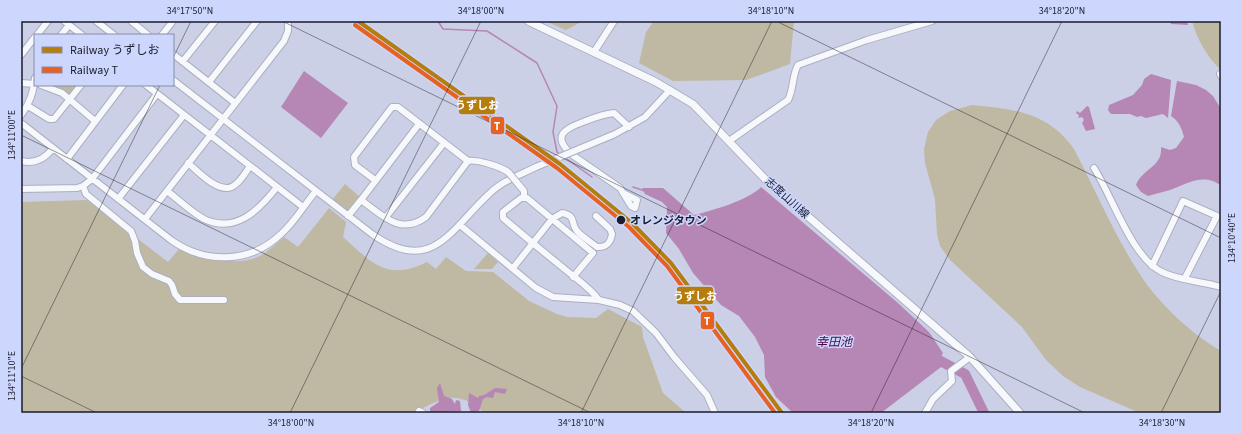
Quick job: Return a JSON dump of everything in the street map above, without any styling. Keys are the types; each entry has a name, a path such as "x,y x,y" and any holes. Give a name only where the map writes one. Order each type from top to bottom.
{"main road":[{"name":"志度山川線","path":"528,21 670,90 693,104 766,180 970,357 1020,413"}],"street":[{"path":"38,34 48,21"},
{"path":"96,21 113,34"},
{"path":"131,21 147,34"},
{"path":"163,34 173,21"},
{"path":"183,61 215,21"},
{"path":"209,82 257,21"},
{"path":"145,220 284,41 288,31 288,21"},
{"path":"594,52 614,21"},
{"path":"729,141 788,100 793,91 794,71 798,65 867,40 932,21"},
{"path":"61,34 66,23 81,34"},
{"path":"21,55 34,38"},
{"path":"174,55 235,103"},
{"path":"174,81 384,243 409,251 423,250 435,246 446,239 490,193 501,184 629,127 645,117 670,90"},
{"path":"21,83 34,82"},
{"path":"21,115 28,106 34,85"},
{"path":"45,86 53,88 70,99 84,114 96,121"},
{"path":"28,106 49,119 54,119 80,86"},
{"path":"67,159 122,86"},
{"path":"147,86 302,207"},
{"path":"21,189 77,188 83,186 92,179 157,94"},
{"path":"375,180 355,165 354,157 392,107 398,107 468,161 473,160 491,165 509,173 524,191 524,197"},
{"path":"625,194 594,169 571,154 565,148 562,141 562,134 566,128 605,114 614,113 629,127"},
{"path":"118,199 184,115"},
{"path":"21,123 176,243 192,252 216,258 227,258 251,253 266,246 282,234 316,191"},
{"path":"348,216 419,124"},
{"path":"386,217 444,143"},
{"path":"21,161 34,162 42,159 53,148"},
{"path":"361,200 399,224 407,226 416,224 426,217 468,161"},
{"path":"188,163 217,186 224,189 236,185 250,166"},
{"path":"1094,168 1134,244 1152,266 1173,277 1221,287"},
{"path":"83,186 86,194 131,231 135,241 137,253 143,267 152,274 169,281 172,284 175,294 180,300 224,300"},
{"path":"167,191 205,219 223,223 233,222 246,217 259,209 277,187"},
{"path":"524,197 593,252 573,277"},
{"path":"524,197 503,212 503,218 599,300"},
{"path":"1152,266 1183,201 1217,216 1186,276 1186,279"},
{"path":"513,268 552,220 562,213 570,215 573,219 576,230 600,248 609,242 612,234 610,229 596,216"},
{"path":"460,225 536,288 553,297 599,300 620,305 633,311 646,322 707,395 715,413"},
{"path":"925,413 934,400 952,381 951,371 970,357"},
{"path":"418,413 419,411 423,413"}],"shaded area":[{"path":"545,21 583,21 566,30"},
{"path":"654,21 794,21 790,64 746,80 673,81 639,63 646,32"},
{"path":"1192,21 1221,21 1221,70 1203,47"},
{"path":"53,86 77,86 69,96 62,90"},
{"path":"972,105 1016,111 1041,120 1053,127 1074,149 1123,246 1148,287 1188,328 1221,351 1221,413 1140,413 1080,387 1063,376 1046,360 1022,327 950,260 940,246 937,234 935,199 925,163 924,149 928,132 936,120 950,111"},
{"path":"345,184 360,197 348,212 332,200"},
{"path":"87,200 168,262 179,249 199,256 234,261 256,258 265,253 284,237 298,247 329,208 346,222 343,237 363,255 381,267 390,270 401,270 413,268 427,262 436,269 446,257 466,271 493,272 529,301 557,314 567,317 596,318 608,309 642,327 643,337 663,393 686,413 483,413 479,408 471,403 456,398 449,398 435,402 414,413 21,413 21,202"},
{"path":"488,253 498,262 492,269 474,269"}],"water":[{"path":"1170,21 1187,21 1188,25 1171,24"},
{"path":"304,71 348,103 321,138 281,107"},
{"path":"1151,74 1171,80 1168,118 1163,114 1146,118 1141,116 1137,117 1130,114 1111,114 1108,110 1109,105 1133,95 1142,85 1144,79"},
{"path":"1177,81 1196,85 1206,90 1213,96 1221,109 1221,186 1209,180 1196,180 1170,190 1148,196 1141,192 1136,185 1139,180 1156,164 1161,154 1161,147 1170,150 1176,148 1184,137 1180,125 1171,116"},
{"path":"1087,106 1089,107 1095,129 1086,131 1082,123 1084,120 1082,117 1078,118 1079,115 1076,113 1077,111 1080,113"},
{"name":"幸田池","path":"761,187 898,303 929,332 943,353 941,357 945,364 881,413 793,413 776,397 765,377 764,355 755,337 739,316 721,305 693,273 679,249 666,233 667,207 662,202 645,194 642,188 663,188 694,215 739,201"},
{"path":"440,383 444,396 452,399 455,404 456,400 460,401 461,411 430,413 430,408 439,402 437,388"},
{"path":"495,388 507,389 505,394 495,392 493,398 487,397 483,399 479,411 471,413 468,405 469,393 478,398 479,396 484,395"}],"waterway":[{"path":"438,21 443,29 487,31 537,63 557,106 553,132 557,152 561,155"},
{"path":"564,157 592,177"},
{"path":"633,187 645,191"},
{"path":"933,357 965,374 984,413"}],"rail line":[{"name":"うずしお","path":"358,21 560,164 632,223 671,263 782,413"},
{"name":"T","path":"355,25 557,168 629,227 667,266 775,413"}],"place":[{"name":"オレンジタウン","path":"621,220"}]}
